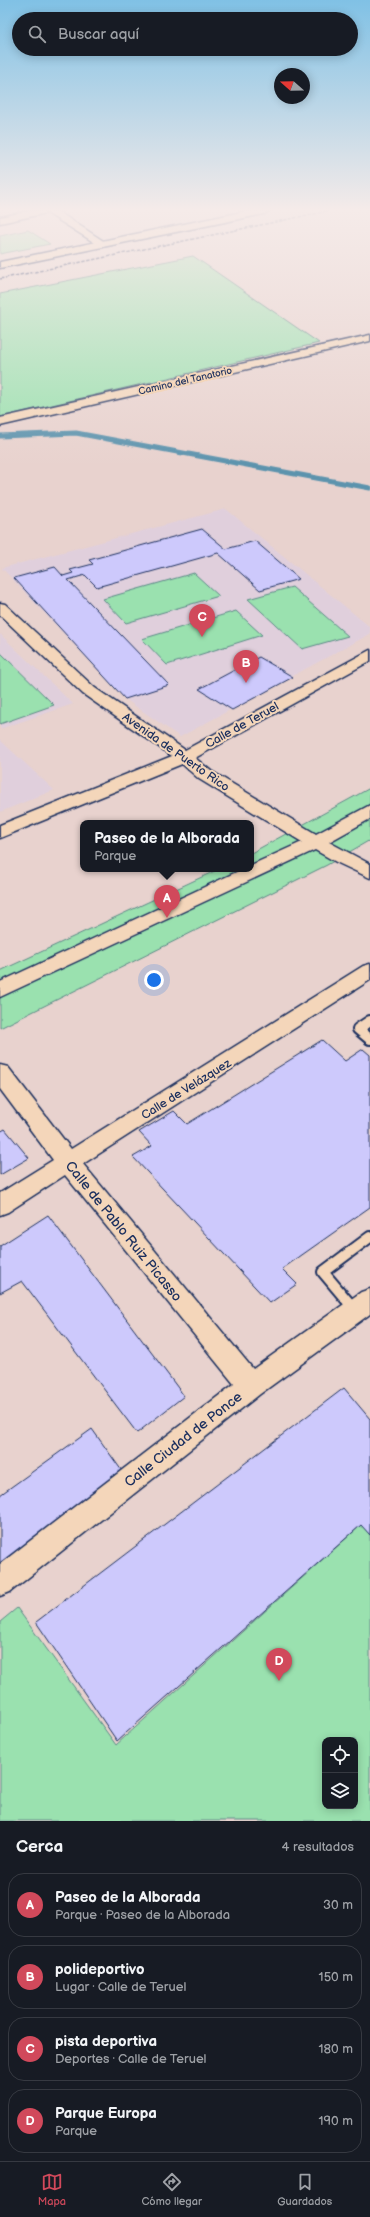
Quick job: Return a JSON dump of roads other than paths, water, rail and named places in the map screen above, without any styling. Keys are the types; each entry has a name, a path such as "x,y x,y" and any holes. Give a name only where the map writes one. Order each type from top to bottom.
{"street":[{"name":"Camino del Tanatorio","path":"0,422 370,338"},
{"name":"Avenida de Puerto Rico","path":"0,607 89,691 184,757 205,775 316,842 370,872"},
{"name":"Calle de Teruel","path":"0,832 184,757 370,655"},
{"path":"254,871 316,842 370,811"},
{"path":"0,990 252,872"},
{"name":"Calle de Velázquez","path":"0,1204 370,971"},
{"name":"Calle de Pablo Ruiz Picasso","path":"0,1073 68,1162 252,1386"},
{"name":"Calle Ciudad de Ponce","path":"0,1582 252,1386 363,1305"}],"lane":[{"path":"370,1021 358,1029 370,1039"},
{"path":"363,1305 323,1272 370,1237"}],"waterway":[{"path":"0,436 76,433 370,488"}],"place":[{"name":"pista deportiva","path":"202,637"},
{"name":"polideportivo","path":"246,683"},
{"name":"Paseo de la Alborada","path":"167,918"},
{"name":"Parque Europa","path":"279,1681"}]}
